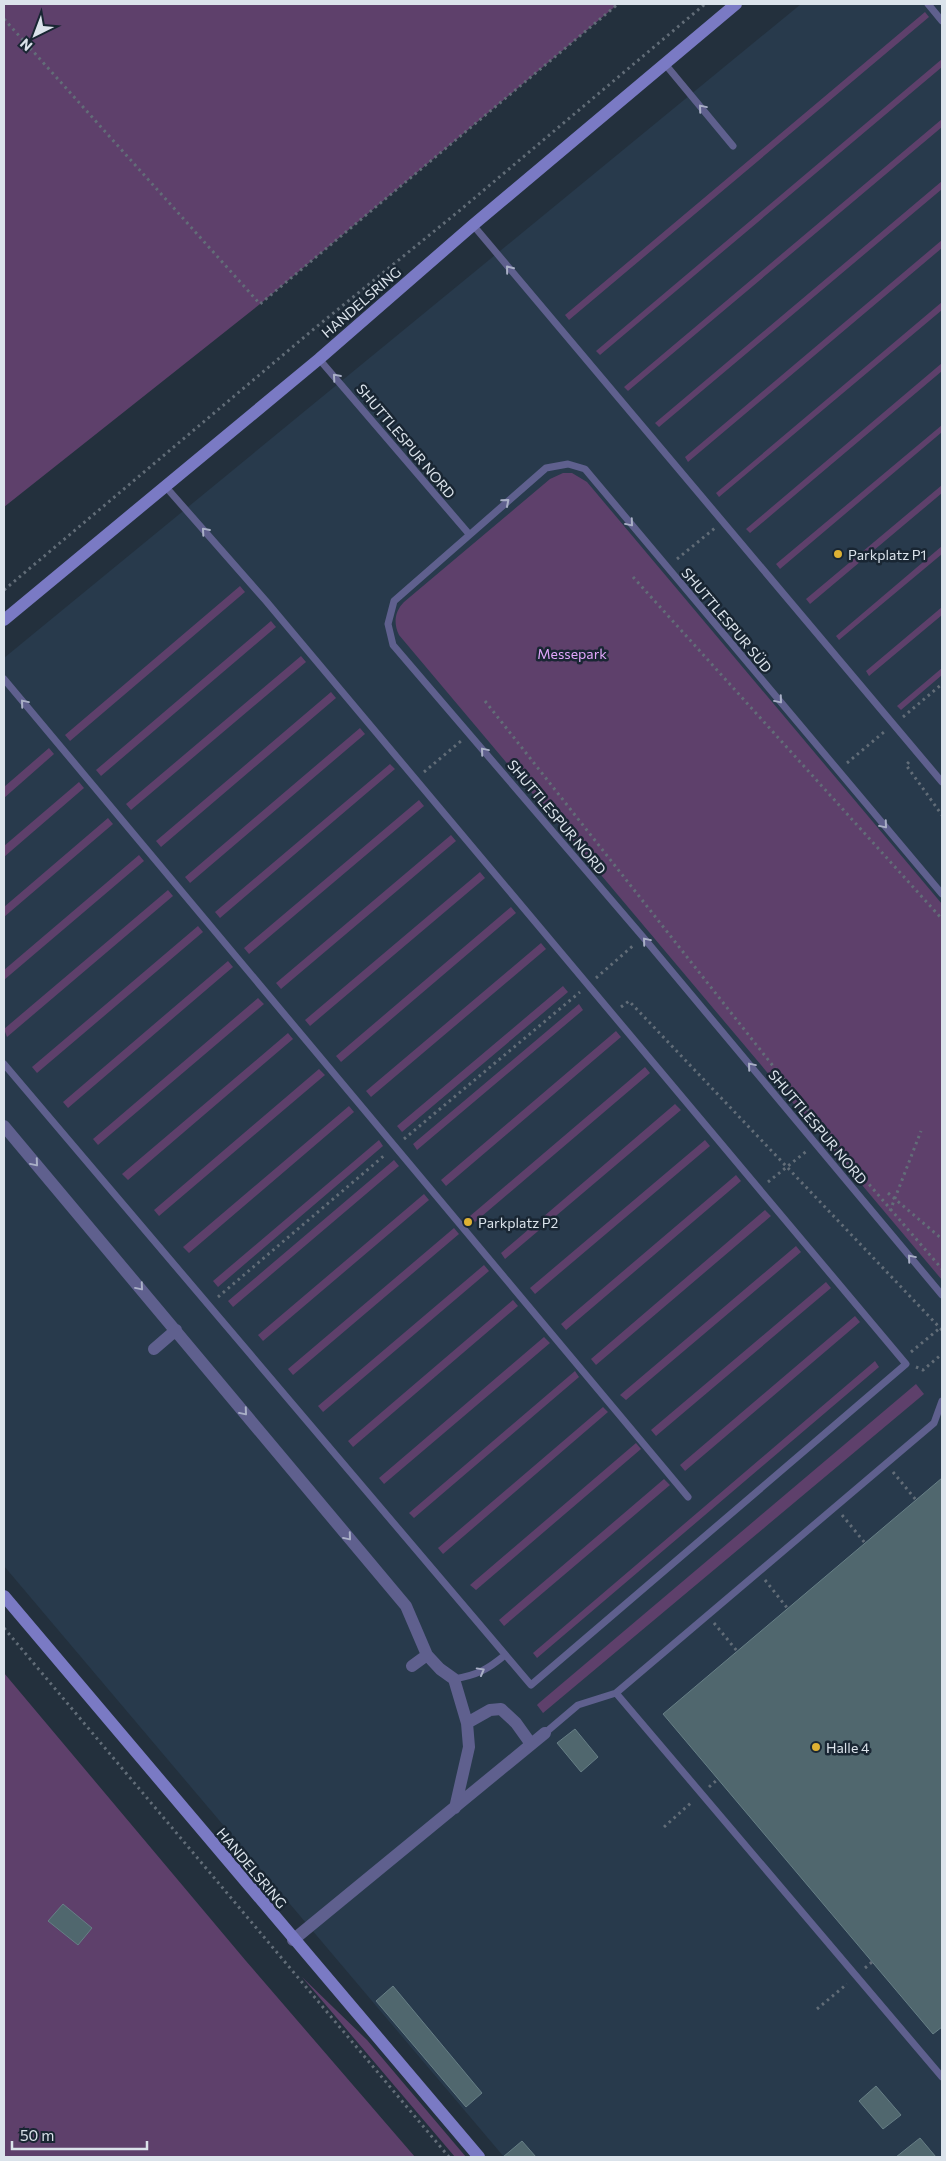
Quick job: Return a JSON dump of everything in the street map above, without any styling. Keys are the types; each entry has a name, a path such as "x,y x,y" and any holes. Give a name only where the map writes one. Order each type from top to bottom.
{"main road":[{"name":"HANDELSRING","path":"4,620 320,358 736,4"},
{"name":"HANDELSRING","path":"4,1596 293,1940 479,2157"}],"street":[{"path":"4,1126 406,1606 427,1655 440,1669 454,1679 467,1723 469,1747 456,1808"},
{"path":"154,1350 176,1330"},
{"path":"412,1666 427,1655"},
{"path":"467,1723 490,1710 501,1709 532,1744"},
{"path":"293,1940 456,1808 544,1733"}],"lane":[{"path":"928,4 942,21"},
{"path":"665,64 733,146"},
{"path":"474,225 942,782"},
{"name":"SHUTTLESPUR NORD","path":"320,358 469,534 394,601 388,624 393,645 643,937 942,1295"},
{"name":"SHUTTLESPUR SÜD","path":"469,534 546,468 568,464 585,469 942,894"},
{"path":"4,1064 531,1685 906,1364 237,567 165,486"},
{"path":"4,678 688,1497"},
{"path":"544,1733 578,1704 616,1693 934,1423 942,1401"},
{"path":"454,1679 475,1675 505,1655"},
{"path":"616,1693 942,2078"}],"path":[{"path":"4,19 260,304 618,4"},
{"path":"4,590 315,328 466,205 705,4"},
{"path":"667,568 722,522"},
{"path":"633,577 942,919"},
{"path":"838,770 942,684"},
{"path":"484,701 837,1147 942,1269"},
{"path":"415,780 469,734"},
{"path":"918,754 906,765 942,815"},
{"path":"588,985 643,937"},
{"path":"612,1014 629,1001 941,1329 902,1359"},
{"path":"884,1225 921,1131"},
{"path":"760,1189 816,1143"},
{"path":"888,1193 942,1239"},
{"path":"930,1364 942,1354"},
{"path":"886,1463 916,1500"},
{"path":"835,1507 865,1543"},
{"path":"758,1572 788,1609"},
{"path":"708,1615 738,1651"},
{"path":"4,1628 450,2157"},
{"path":"817,2009 872,1962"}],"shaded area":[{"path":"801,4 942,4 942,2157 504,2157 4,1566 4,658"}],"green space":[{"path":"4,4 618,4 260,304 4,507"},
{"path":"925,12 929,17 569,320 565,315"},
{"path":"942,59 942,67 600,355 596,351"},
{"path":"942,119 942,127 628,391 624,387"},
{"path":"942,181 942,189 659,427 655,423"},
{"path":"942,240 942,248 688,462 685,457"},
{"path":"942,302 942,310 719,497 716,493"},
{"path":"942,363 942,371 750,533 746,529"},
{"path":"942,425 942,432 780,569 776,564"},
{"name":"Messepark","path":"563,473 572,473 587,482 942,904 942,1280 399,635 396,617 404,602 550,479"},
{"path":"942,485 942,493 810,604 806,599"},
{"path":"942,546 942,554 839,640 836,636"},
{"path":"240,586 245,592 70,741 65,735"},
{"path":"942,607 942,615 869,676 866,671"},
{"path":"271,621 276,627 101,776 96,770"},
{"path":"301,656 306,662 131,810 126,804"},
{"path":"942,668 942,675 901,710 897,706"},
{"path":"331,692 336,698 161,847 156,841"},
{"path":"360,728 365,734 190,883 185,877"},
{"path":"49,748 54,754 4,798 4,787"},
{"path":"390,764 395,769 220,918 215,912"},
{"path":"79,782 84,788 4,857 4,846"},
{"path":"419,800 424,806 249,954 244,948"},
{"path":"108,818 113,824 4,917 4,907"},
{"path":"451,835 456,841 281,989 276,983"},
{"path":"139,855 144,861 4,980 4,970"},
{"path":"480,872 485,878 310,1026 305,1020"},
{"path":"168,890 173,896 7,1037 4,1029"},
{"path":"511,907 516,913 341,1062 336,1056"},
{"path":"198,926 203,932 37,1073 32,1067"},
{"path":"541,943 546,949 371,1097 366,1091"},
{"path":"228,961 233,967 68,1108 63,1102"},
{"path":"563,986 568,992 402,1132 397,1126"},
{"path":"258,998 264,1004 98,1145 93,1139"},
{"path":"579,1004 583,1010 417,1150 413,1144"},
{"path":"616,1031 621,1037 446,1186 441,1180"},
{"path":"288,1033 293,1039 128,1180 122,1174"},
{"path":"645,1067 650,1073 475,1222 470,1216"},
{"path":"319,1069 325,1075 159,1216 154,1210"},
{"path":"675,1104 681,1110 505,1259 501,1253"},
{"path":"349,1106 354,1112 189,1253 183,1247"},
{"path":"379,1140 383,1146 218,1287 213,1281"},
{"path":"705,1140 710,1146 535,1294 530,1288"},
{"path":"394,1160 399,1166 233,1307 228,1301"},
{"path":"736,1175 741,1181 566,1330 561,1324"},
{"path":"424,1194 429,1200 263,1341 258,1335"},
{"path":"765,1210 771,1216 596,1365 591,1359"},
{"path":"454,1228 459,1234 293,1375 288,1369"},
{"path":"796,1246 801,1252 626,1400 620,1395"},
{"path":"484,1265 489,1271 323,1412 318,1406"},
{"path":"826,1282 831,1288 656,1436 651,1430"},
{"path":"513,1300 518,1306 353,1447 348,1441"},
{"path":"855,1316 860,1322 685,1471 680,1465"},
{"path":"544,1337 550,1343 384,1484 379,1478"},
{"path":"875,1361 879,1367 537,1658 533,1653"},
{"path":"575,1371 579,1377 414,1518 409,1513"},
{"path":"916,1384 924,1394 543,1713 537,1705 539,1703"},
{"path":"603,1407 608,1412 443,1554 438,1548"},
{"path":"636,1443 641,1449 476,1590 470,1585"},
{"path":"664,1479 670,1485 504,1626 499,1620"},
{"path":"4,1673 246,1961 415,2157 4,2157"},
{"path":"302,1977 367,2040 466,2157 455,2157"}],"building":[{"name":"Halle 4","path":"942,1478 942,2027 933,2034 663,1714"},
{"path":"575,1729 598,1757 581,1772 557,1743"},
{"path":"63,1904 92,1928 78,1945 48,1921"},
{"path":"393,1986 482,2093 466,2107 376,2001"},
{"path":"876,2086 901,2115 883,2129 859,2101"},
{"path":"920,2138 936,2157 896,2157"},
{"path":"522,2141 536,2157 503,2157"}],"place":[{"name":"Parkplatz P1","path":"838,554"},
{"name":"Parkplatz P2","path":"468,1222"},
{"name":"Halle 4","path":"816,1747"}]}
